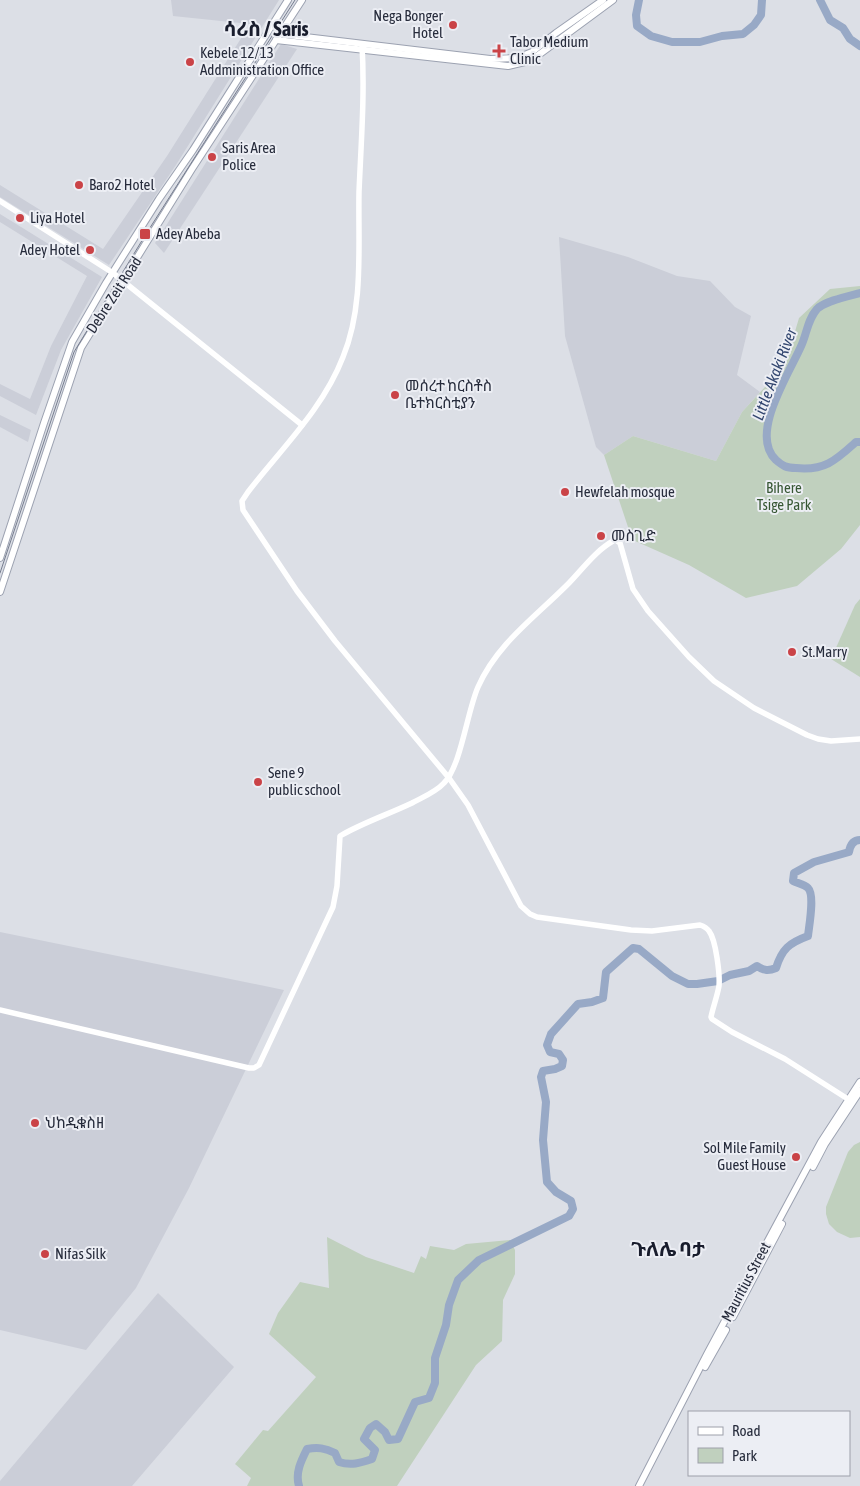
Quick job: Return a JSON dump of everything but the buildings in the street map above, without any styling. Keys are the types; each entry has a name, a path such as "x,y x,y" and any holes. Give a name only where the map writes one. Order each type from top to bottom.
{"main road":[{"name":"Debre Zeit Road","path":"0,558 69,349 106,283 288,0"},
{"name":"Debre Zeit Road","path":"0,592 79,352 192,169 302,0"},
{"path":"276,40 415,49 490,59 517,58 532,52 603,0"},
{"path":"280,34 493,64 517,64 533,59 613,0"},
{"path":"106,283 117,290"},
{"name":"Mauritius Street","path":"644,1486 686,1402 860,1082"},
{"name":"Mauritius Street","path":"639,1486 821,1142 850,1101 860,1091"}],"street":[{"path":"362,47 358,290 349,341 338,368 319,402 248,492 242,501 243,510 297,591 335,641 468,805 483,830 503,874 522,906 530,914 537,917 631,930 652,931 700,925 705,927 714,939 719,985 710,1017 732,1032 786,1060 850,1101"},
{"path":"0,201 113,272 302,425"},
{"path":"0,1010 254,1068 259,1065 333,908 337,886 338,839 340,836 438,789 448,778 455,764 475,696 490,663 501,648 600,551 616,540 620,543 630,584 648,611 689,657 714,681 754,708 807,735 832,741 860,739"}],"shaded area":[{"path":"171,0 279,0 176,165 109,265 0,197 0,185 103,249 167,156 250,24 173,16"},
{"path":"281,44 297,49 164,253 155,243"},
{"path":"0,214 102,277 61,350 36,415 0,396 0,384 30,399 51,346 87,276 0,222"},
{"path":"559,237 628,257 677,276 710,281 735,307 751,316 737,375 760,392 742,412 716,461 633,436 604,455 596,447 565,336"},
{"path":"0,415 31,430 28,442 0,427"},
{"path":"0,932 284,990 189,1188 136,1288 86,1350 0,1330"},
{"path":"158,1293 234,1367 132,1486 0,1486 0,1481"}],"green space":[{"name":"Bihere Tsige Park","path":"860,286 860,525 841,549 797,586 746,598 689,565 635,541 628,527 604,455 633,436 716,461 742,412 785,365 799,318 830,289"},
{"path":"860,599 860,677 831,659 855,605"},
{"path":"860,1142 860,1237 850,1238 837,1232 829,1224 826,1207 848,1152 854,1145"},
{"path":"327,1237 366,1257 414,1273 421,1256 426,1259 430,1246 454,1250 466,1244 510,1240 515,1250 515,1274 503,1300 502,1341 476,1365 397,1486 247,1486 251,1478 235,1464 263,1430 268,1431 316,1377 269,1334 278,1313 300,1282 329,1288"}],"waterway":[{"name":"Little Akaki River","path":"639,0 636,15 637,26 651,36 672,42 700,42 722,36 743,34 754,25 761,15 762,0"},
{"name":"Little Akaki River","path":"820,0 830,20 843,28 850,39 860,46"},
{"name":"Little Akaki River","path":"860,293 837,299 821,306 814,313 802,344 774,402 767,435 769,449 776,460 785,466 793,468 815,468 822,466 836,459 856,442 860,442"},
{"path":"299,1486 298,1472 307,1449 318,1448 328,1450 335,1453 339,1462 356,1464 372,1459 375,1450 364,1439 370,1428 376,1424 385,1432 389,1440 398,1439 415,1402 429,1398 435,1383 435,1358 446,1325 449,1305 458,1280 479,1260 569,1216 573,1209 571,1201 556,1192 547,1182 543,1140 546,1102 541,1077 543,1071 562,1066 563,1060 559,1054 550,1052 547,1045 551,1034 578,1004 603,998 606,972 633,948 639,949 672,976 688,984 718,981 730,975 749,971 757,966 766,970 776,968 784,951 791,944 808,936 811,904 810,892 807,887 793,881 794,873 814,862 849,852 852,844 860,840"}],"tram line":[{"path":"0,573 74,352 146,234 295,0"}],"place":[{"name":"Nega Bonger Hotel","path":"453,25"},
{"name":"Tabor Medium Clinic","path":"499,51"},
{"name":"Kebele 12/13 Addministration Office","path":"190,62"},
{"name":"Saris Area Police","path":"212,157"},
{"name":"Baro2 Hotel","path":"79,185"},
{"name":"Liya Hotel","path":"20,218"},
{"name":"Adey Abeba","path":"145,234"},
{"name":"Adey Hotel","path":"90,250"},
{"name":"መሰረተ ከርስቶስ ቤተክርስቲያን","path":"395,395"},
{"name":"Hewfelah mosque","path":"565,492"},
{"name":"መስጊድ","path":"601,536"},
{"name":"St.Marry","path":"792,652"},
{"name":"Sene 9 public school","path":"258,782"},
{"name":"ህከዲቁስዘ","path":"35,1123"},
{"name":"Sol Mile Family Guest House","path":"796,1157"},
{"name":"Nifas Silk","path":"45,1254"}],"district":[{"name":"ሳሪስ / Saris","path":"266,29"},
{"name":"ጉለሌ ባታ","path":"668,1249"}]}
